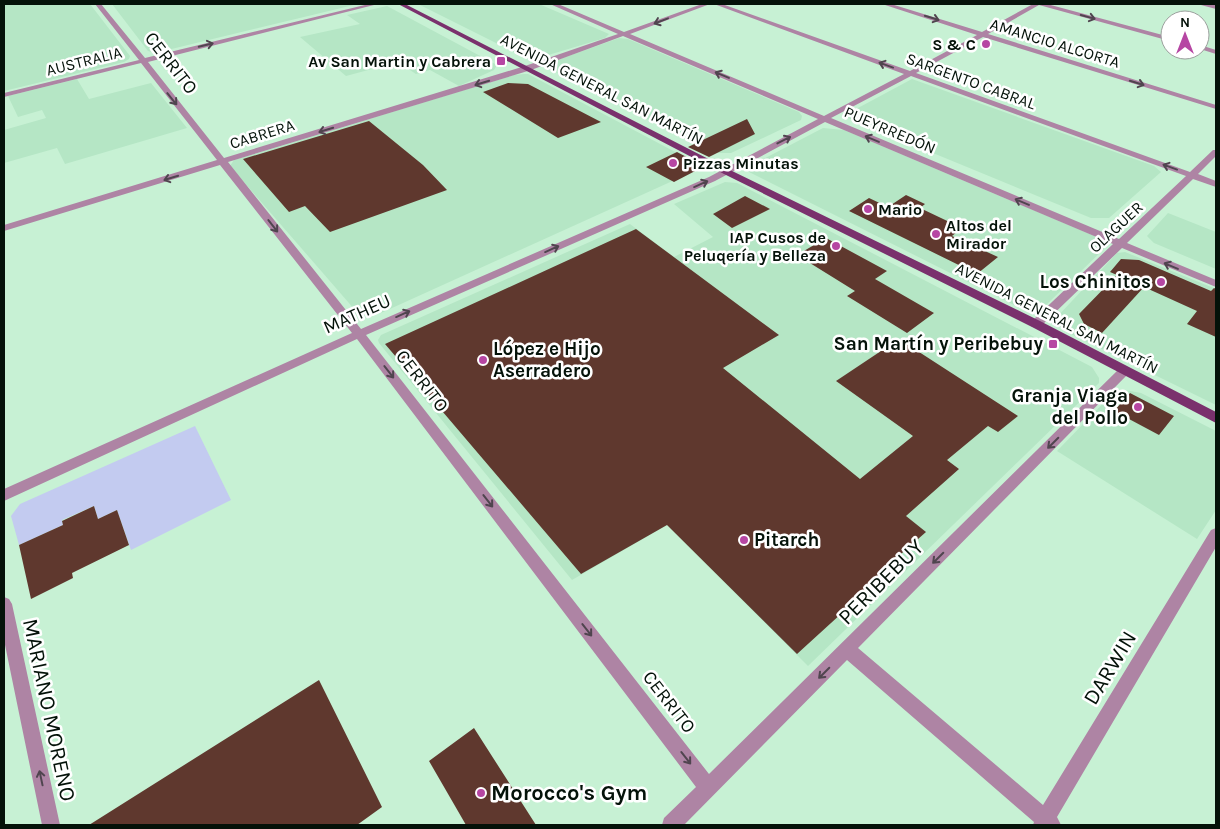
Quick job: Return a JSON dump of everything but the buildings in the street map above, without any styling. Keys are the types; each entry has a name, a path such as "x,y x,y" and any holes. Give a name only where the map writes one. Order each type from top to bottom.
{"main road":[{"name":"AVENIDA GENERAL SAN MARTÍN","path":"401,4 726,172 1036,324 1216,418"}],"street":[{"name":"CERRITO","path":"98,4 359,334 709,788"},
{"name":"AUSTRALIA","path":"4,95 375,4"},
{"name":"PUEYRREDÓN","path":"553,4 1216,284"},
{"name":"CABRERA","path":"4,228 528,68 706,4"},
{"name":"SARGENTO CABRAL","path":"717,4 1216,184"},
{"name":"AMANCIO ALCORTA","path":"885,4 1216,108"},
{"name":"MATHEU","path":"4,495 359,334 726,172 735,165 910,74 1037,4"},
{"path":"1041,4 1160,36"},
{"path":"1203,4 1216,7"},
{"name":"OLAGUER","path":"1036,324 1119,244 1194,176 1216,152"},
{"name":"PERIBEBUY","path":"671,825 1124,371"},
{"name":"DARWIN","path":"1047,823 1216,534"},
{"name":"MARIANO MORENO","path":"4,604 51,825"},
{"path":"847,649 1047,823"}],"shaded area":[{"path":"4,4 90,4 130,56 129,59 124,62 4,91"},
{"path":"112,4 358,4 155,53 148,51"},
{"path":"418,4 539,4 609,34 605,38 535,59 526,58"},
{"path":"387,6 497,65 494,70 459,86 430,70 416,74 398,62 346,76 300,37 360,24 347,15"},
{"path":"619,38 628,39 799,112 802,116 801,120 731,153 713,153 546,67 549,63"},
{"path":"528,74 696,163 699,169 381,313 371,315 355,310 230,166 234,160 514,75"},
{"path":"77,79 89,99 151,83 187,128 65,164 57,148 4,163 4,130 46,118 42,110 18,117 8,96"},
{"path":"912,79 1154,166 1161,172 1109,218 1091,218 843,116"},
{"path":"823,128 844,130 1099,238 1107,246 1045,306 1037,309 1020,308 749,172 746,168"},
{"path":"725,182 737,183 1092,367 1099,378 1099,383 808,666 667,525 572,580 378,340 381,335 630,224 674,257 713,237 674,204"},
{"path":"1168,213 1216,232 1216,269 1154,243 1147,236"},
{"path":"1125,252 1216,289 1216,405 1065,331 1059,325 1056,318 1117,253"},
{"path":"1125,390 1141,393 1216,431 1216,510 1197,539 1057,451 1114,392"},
{"path":"195,426 231,500 131,550 117,510 98,519 94,506 62,520 63,525 19,545 11,516 20,504"}],"place":[{"name":"S & C","path":"986,44"},
{"name":"Av San Martin y Cabrera","path":"501,61"},
{"name":"Pizzas Minutas","path":"673,163"},
{"name":"Mario","path":"868,209"},
{"name":"Altos del Mirador","path":"936,234"},
{"name":"IAP Cusos de Peluqería y Belleza","path":"836,246"},
{"name":"Los Chinitos","path":"1161,282"},
{"name":"San Martín y Peribebuy","path":"1053,344"},
{"name":"López e Hijo Aserradero","path":"483,360"},
{"name":"Granja Viaga del Pollo","path":"1138,407"},
{"name":"Pitarch","path":"744,540"},
{"name":"Morocco's Gym","path":"481,793"}]}
